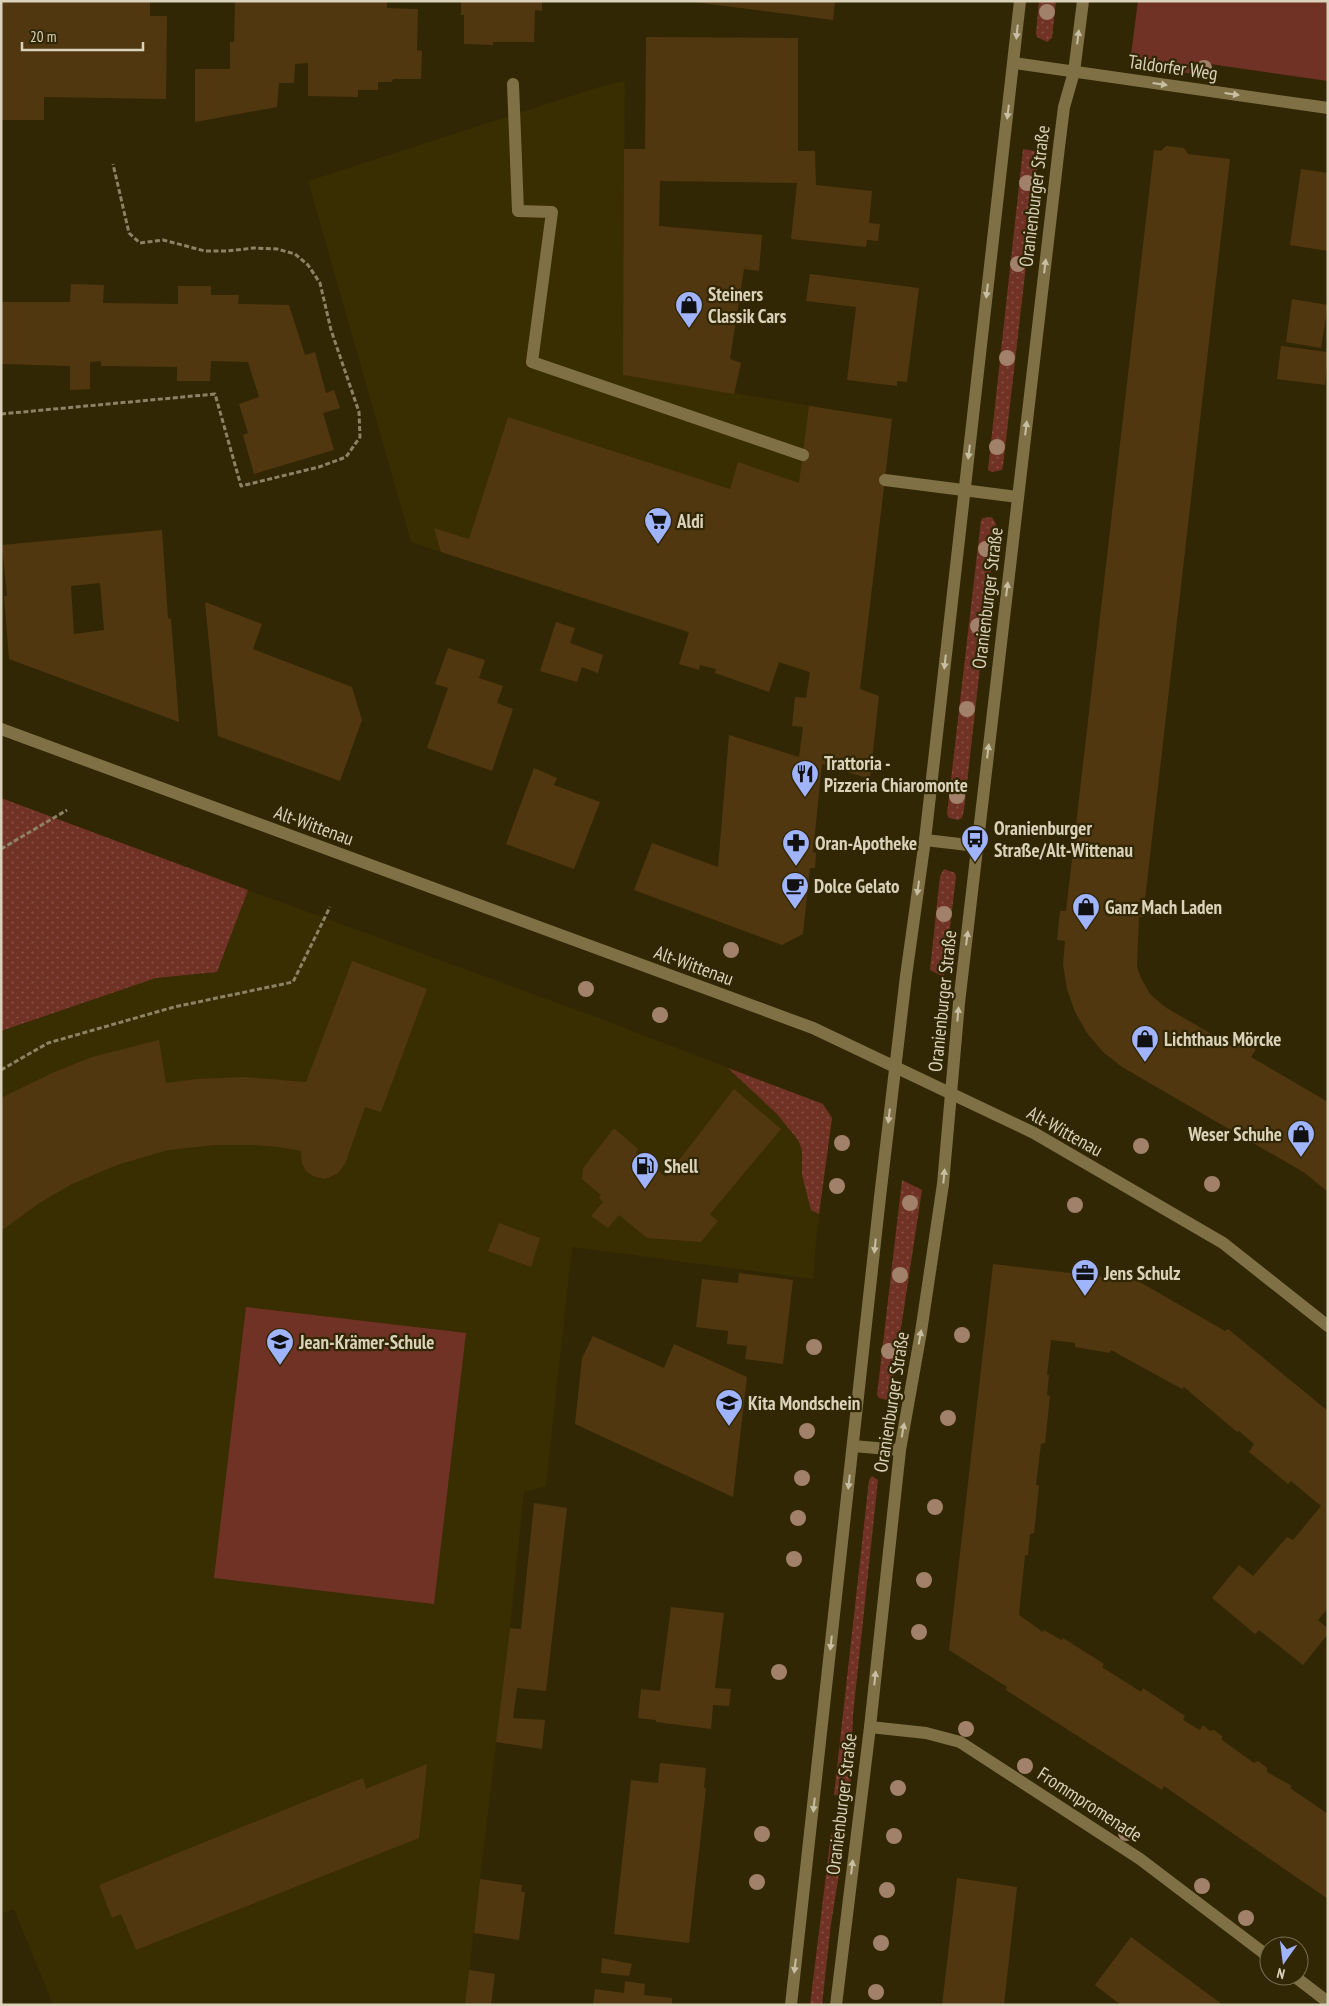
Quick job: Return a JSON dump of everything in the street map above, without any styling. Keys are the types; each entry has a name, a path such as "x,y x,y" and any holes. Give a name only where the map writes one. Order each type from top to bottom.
{"main road":[{"name":"Oranienburger Straße","path":"791,2005 895,1068 925,840 1020,1"},
{"name":"Oranienburger Straße","path":"836,2005 870,1727 900,1450 931,1270 943,1184 959,1003 1060,140 1064,108 1074,72 1083,1"},
{"name":"Taldorfer Weg","path":"1014,64 1328,108"},
{"path":"513,84 518,211 552,212 532,362 803,455"},
{"path":"885,480 1018,497"},
{"name":"Alt-Wittenau","path":"1,730 812,1028 1034,1133 1223,1243 1328,1326"},
{"path":"925,840 978,846"},
{"path":"853,1446 900,1450"},
{"name":"Frommpromenade","path":"870,1727 926,1733 960,1742 1140,1859 1259,1949"},
{"path":"1307,1986 1328,2002"}],"path":[{"path":"1,414 215,394 241,486 319,467 346,457 360,437 360,412 331,330 320,283 308,265 295,254 277,249 254,248 227,251 205,250 163,240 140,243 129,233 113,164"},
{"path":"1,849 67,810"},
{"path":"1,1070 48,1043 174,1007 294,982 330,907"}],"shaded area":[{"path":"1039,1 1056,1 1052,38 1047,42 1037,37 1036,33"},
{"path":"1138,1 1328,1 1328,81 1210,64 1209,76 1142,67 1130,62"},
{"path":"625,81 623,375 892,419 860,689 411,542 308,181 599,87"},
{"path":"1023,149 1039,152 1003,466 1002,470 992,472 988,470"},
{"path":"992,517 996,524 964,810 962,818 958,820 949,818 947,814 981,520"},
{"path":"1,798 248,890 217,972 156,978 1,1031"},
{"path":"944,869 955,873 956,877 944,977 930,970 940,876"},
{"name":"Jean-Krämer-Schule","path":"248,890 596,1017 823,1104 832,1118 813,1279 572,1247 546,1486 524,1492 510,1628 465,2005 53,2005 14,1909 1,1914 1,1031 156,978 217,972"},
{"path":"728,1068 823,1104 832,1118 819,1214 811,1210 802,1175 802,1150 798,1140 777,1114"},
{"path":"902,1180 922,1190 891,1394 887,1400 879,1398 877,1395"},
{"path":"246,1307 466,1333 434,1604 214,1578"},
{"path":"872,1476 878,1480 853,1715 850,1797 834,1795 869,1480"},
{"path":"831,1834 845,1836 831,1924 822,2005 810,2005"}],"building":[{"path":"1,1 150,1 150,16 167,16 166,99 44,97 44,120 1,120"},
{"path":"235,1 387,1 387,8 418,9 417,50 422,51 421,79 393,79 392,82 378,82 378,90 358,90 358,97 308,96 308,63 295,64 294,83 279,83 277,107 195,122 195,69 230,69 230,42 234,42"},
{"path":"461,1 542,1 542,11 535,10 534,42 493,42 493,45 464,44 464,15 461,15"},
{"path":"687,1 835,1 833,20"},
{"path":"646,37 798,38 798,151 815,151 816,185 872,191 869,223 880,224 878,241 867,240 866,247 791,239 797,183 660,181 659,226 762,235 759,271 744,269 730,359 741,363 734,394 623,375 624,149 645,149"},
{"path":"1166,146 1184,148 1188,154 1230,159 1143,917 1139,917 1137,966 1150,994 1165,1007 1232,1046 1236,1038 1256,1049 1251,1057 1328,1102 1328,1192 1305,1173 1122,1067 1103,1052 1087,1033 1075,1012 1067,989 1063,965 1065,941 1057,940 1060,911 1066,911 1154,150 1161,151"},
{"path":"1301,169 1328,173 1328,251 1290,245"},
{"path":"810,274 919,288 907,382 897,381 897,386 847,380 856,307 806,301"},
{"path":"71,284 104,285 103,303 178,304 178,286 211,286 211,295 239,295 238,304 289,305 305,355 315,352 326,393 334,390 340,408 323,413 334,450 254,474 243,435 248,433 239,404 259,397 248,362 211,361 210,381 177,381 177,367 101,366 101,361 90,362 90,389 70,390 70,366 1,364 1,302 70,302"},
{"path":"1292,299 1328,305 1321,348 1286,342"},
{"path":"1281,346 1328,352 1325,385 1277,379"},
{"name":"Aldi","path":"809,406 892,419 860,689 879,696 870,779 822,764 813,852 816,853 815,868 810,868 803,934 782,945 634,890 652,843 718,867 729,735 799,757 803,727 792,726 795,697 806,698 810,672 779,662 769,692 715,673 716,669 700,665 699,670 679,664 689,632 441,552 434,528 469,539 508,417 730,489 738,462 799,483"},
{"path":"162,530 168,618 171,619 179,722 9,659 4,596 7,596 2,545","holes":["100,583 104,630 74,634 71,586"]},
{"path":"205,602 262,624 253,649 352,687 362,720 340,781 218,736"},
{"path":"556,622 575,628 570,643 603,655 598,673 582,667 577,682 540,671"},
{"path":"448,648 485,660 479,678 503,686 497,703 513,709 492,771 427,748 448,688 435,684"},
{"path":"534,768 557,778 554,785 600,802 574,869 506,844"},
{"path":"352,961 427,989 381,1112 365,1107 345,1164 337,1174 325,1179 313,1176 306,1171 302,1164 301,1151 278,1147 215,1145 168,1150 117,1165 70,1185 38,1204 1,1231 1,1098 52,1073 92,1057 159,1040 166,1083 197,1079 243,1077 306,1082"},
{"path":"734,1089 781,1129 710,1214 718,1221 701,1242 647,1238 619,1215 608,1228 591,1216 603,1202 599,1198 601,1195 582,1179 583,1168 614,1128 638,1149 636,1153 666,1177"},
{"path":"499,1223 540,1238 531,1267 488,1251"},
{"path":"993,1264 1138,1281 1225,1331 1228,1329 1328,1411 1328,1608 1318,1620 1328,1629 1328,1634 1303,1665 1259,1630 1255,1634 1212,1598 1239,1565 1253,1576 1287,1537 1293,1540 1321,1506 1291,1481 1288,1484 1249,1452 1254,1444 1184,1387 1182,1389 1111,1350 1110,1353 1075,1347 1075,1343 1051,1340 1047,1375 1049,1375 1047,1395 1050,1396 1045,1443 1041,1444 1036,1485 1039,1486 1034,1533 1030,1534 1028,1555 1025,1555 1019,1615 1043,1632 1044,1630 1061,1640 1063,1638 1104,1664 1102,1667 1141,1692 1143,1688 1185,1716 1183,1720 1200,1730 1203,1725 1210,1731 1214,1730 1222,1736 1222,1740 1254,1763 1258,1761 1267,1768 1267,1772 1292,1786 1290,1788 1328,1814 1328,1899 1164,1786 1162,1790 1006,1690 1007,1687 949,1650"},
{"path":"739,1273 793,1280 783,1364 745,1359 747,1346 727,1344 728,1331 696,1327 702,1279 738,1283"},
{"path":"593,1336 664,1368 674,1344 747,1377 733,1497 575,1424 582,1358"},
{"path":"534,1503 567,1508 546,1691 517,1688 513,1718 545,1720 542,1749 496,1742 510,1628 521,1629"},
{"path":"671,1607 724,1613 715,1688 731,1689 729,1706 713,1705 711,1729 638,1718 641,1689 660,1691"},
{"path":"660,1763 706,1768 704,1788 706,1788 689,1943 614,1934 631,1780 658,1783"},
{"path":"427,1764 419,1838 136,1950 121,1914 112,1918 99,1885 363,1778 366,1789"},
{"path":"957,1878 1017,1887 1004,2005 942,2005"},
{"path":"480,1879 522,1885 521,1892 525,1892 519,1940 474,1933"},
{"path":"1131,1937 1223,2005 1121,2005 1095,1985"},
{"path":"602,1958 632,1964 629,1976 601,1973"},
{"path":"469,1970 495,1974 491,2005 465,2005"},
{"path":"625,1981 645,1984 644,1995 672,1998 672,2005 593,2005 595,1989 624,1993"}],"place":[{"name":"Steiners Classik Cars","path":"689,329"},
{"name":"Aldi","path":"658,545"},
{"name":"Trattoria - Pizzeria Chiaromonte","path":"805,798"},
{"name":"Oranienburger Straße/Alt-Wittenau","path":"975,863"},
{"name":"Oran-Apotheke","path":"796,867"},
{"name":"Dolce Gelato","path":"795,910"},
{"name":"Ganz Mach Laden","path":"1086,931"},
{"name":"Lichthaus Mörcke","path":"1145,1063"},
{"name":"Weser Schuhe","path":"1301,1158"},
{"name":"Shell","path":"645,1190"},
{"name":"Jens Schulz","path":"1085,1297"},
{"name":"Jean-Krämer-Schule","path":"280,1366"},
{"name":"Kita Mondschein","path":"729,1427"}]}
